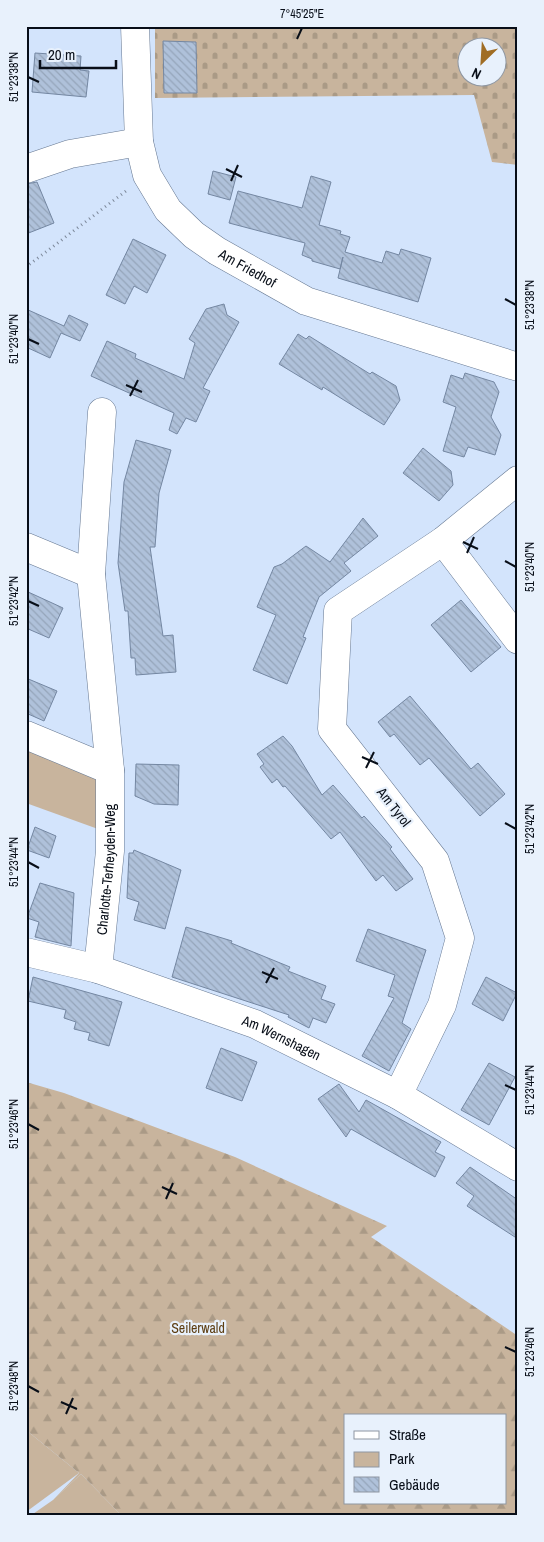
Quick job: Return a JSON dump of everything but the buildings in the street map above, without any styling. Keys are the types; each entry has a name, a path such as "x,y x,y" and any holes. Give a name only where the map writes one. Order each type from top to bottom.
{"street":[{"name":"Am Friedhof","path":"135,26 139,142 147,175 168,210 194,235 217,252 306,302 518,367"},
{"path":"26,169 70,154 139,142"},
{"name":"Charlotte-Terheyden-Weg","path":"98,969 110,851 110,770 91,574 102,412"},
{"name":"Am Tyrol","path":"398,1095 442,1005 460,938 435,860 332,728 338,611 443,541 518,480"},
{"path":"443,541 518,640"},
{"path":"26,548 91,574"},
{"path":"26,735 110,770"},
{"name":"Am Wernshagen","path":"26,952 98,969 255,1024 398,1095 518,1167"}],"path":[{"path":"26,268 147,175"}],"green space":[{"path":"155,26 518,26 518,165 492,162 474,95 155,98"},
{"path":"26,740 102,772 98,829 26,803"},
{"name":"Seilerwald","path":"26,1082 64,1093 235,1157 387,1226 371,1237 518,1336 518,1516 122,1516 81,1474 53,1500 79,1473 26,1430"},
{"path":"26,1430 79,1473 26,1512"},
{"path":"81,1474 122,1516 30,1516 53,1500"}]}
